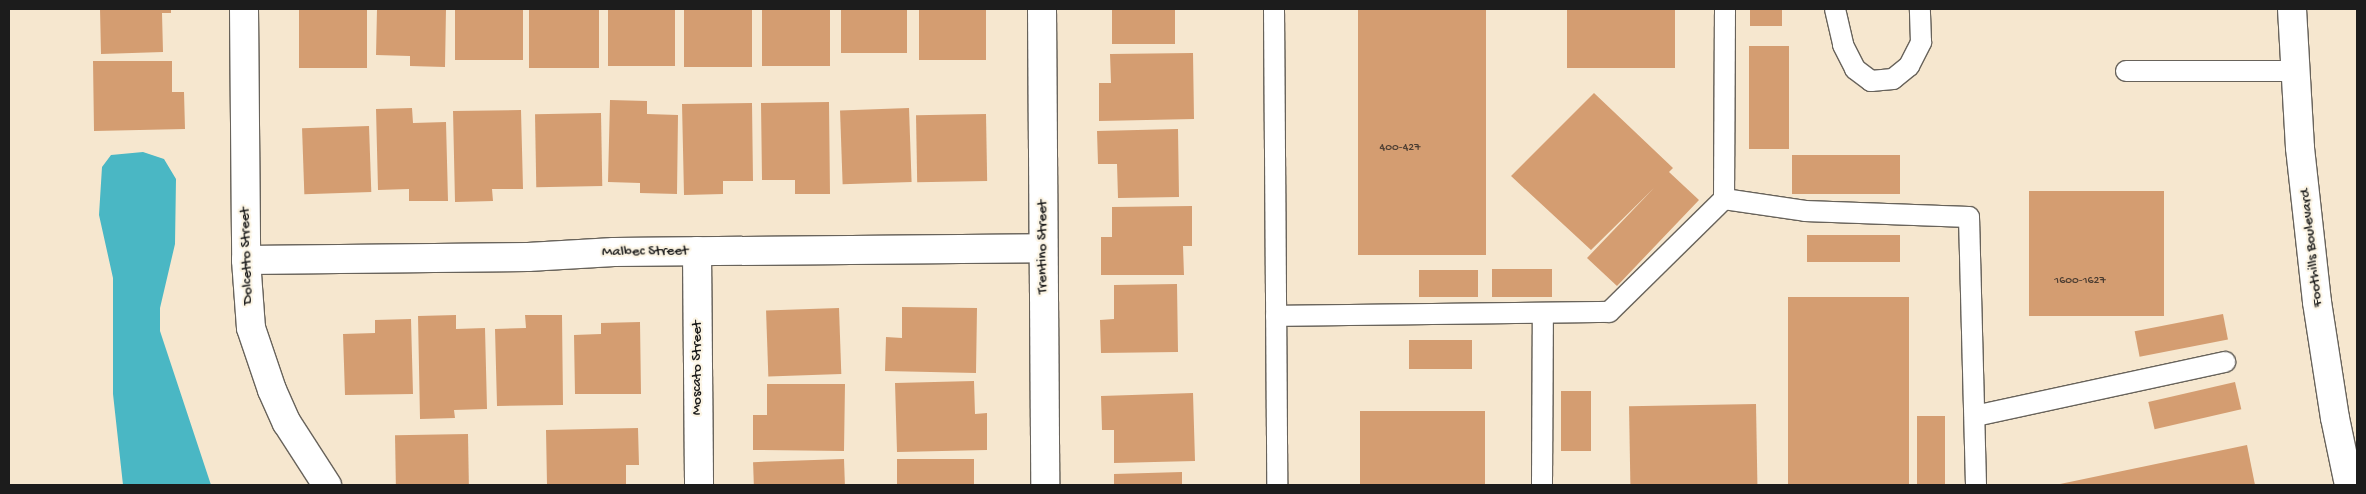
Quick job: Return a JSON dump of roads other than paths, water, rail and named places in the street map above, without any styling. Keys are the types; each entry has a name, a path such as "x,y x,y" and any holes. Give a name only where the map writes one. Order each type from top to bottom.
{"street":[{"name":"Dolcetto Street","path":"244,9 246,260 251,328 269,382 287,422 327,485"},
{"name":"Trentino Street","path":"1042,9 1045,485"},
{"name":"Foothills Boulevard","path":"2292,9 2300,148 2317,302 2349,485"},
{"name":"Malbec Street","path":"246,260 528,257 697,251 1043,248"},
{"name":"Moscato Street","path":"697,251 698,485"}],"lane":[{"path":"1274,9 1277,485"},
{"path":"1276,316 1609,312 1724,199 1725,9"},
{"path":"1835,9 1843,45 1854,69 1871,81 1893,79 1909,66 1922,42 1920,9"},
{"path":"2126,71 2296,71"},
{"path":"1724,199 1805,210 1969,217 1976,485"},
{"path":"1542,485 1544,313"},
{"path":"1975,416 2225,362"}],"water":[{"path":"143,152 164,159 176,179 175,244 160,308 160,331 211,485 123,485 113,394 113,278 99,215 102,167 111,155"}]}
